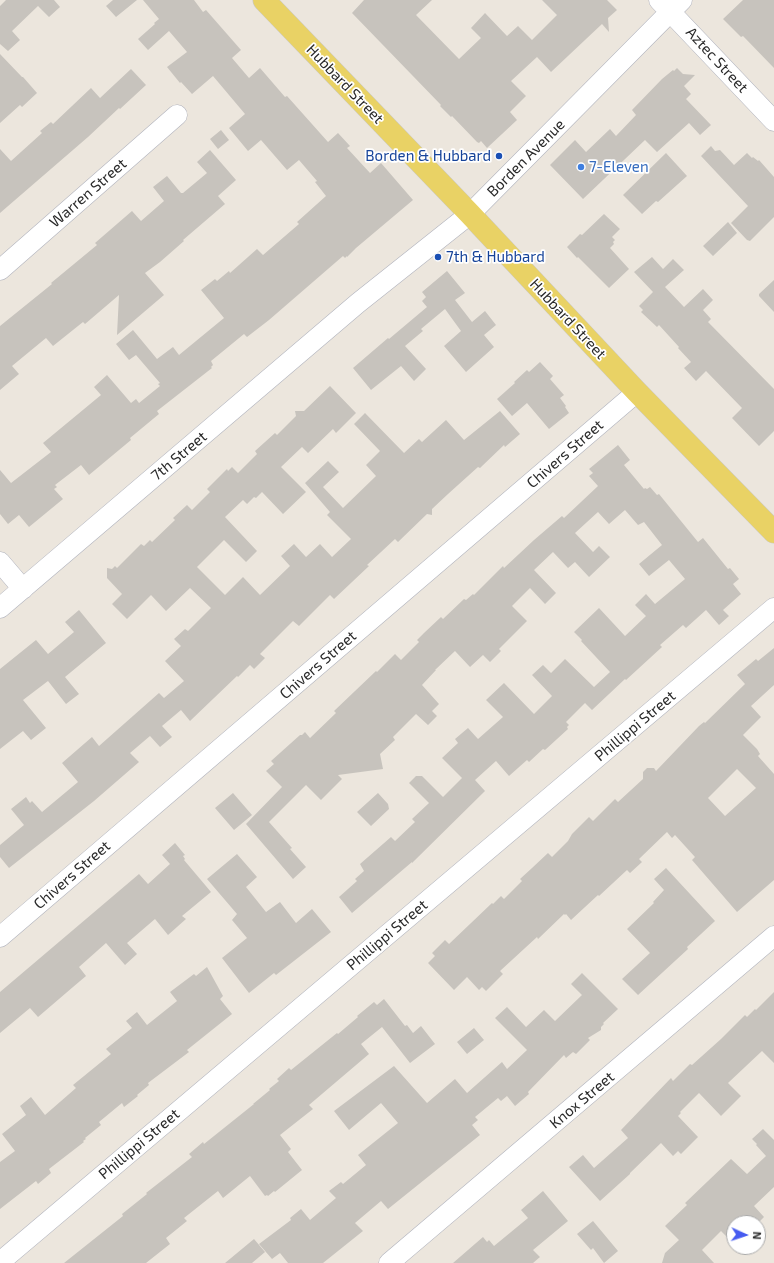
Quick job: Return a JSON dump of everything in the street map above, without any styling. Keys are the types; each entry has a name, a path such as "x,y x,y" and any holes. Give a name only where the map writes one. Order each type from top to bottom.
{"main road":[{"name":"Hubbard Street","path":"264,0 470,214 637,392 774,532"}],"street":[{"name":"Borden Avenue","path":"358,303 470,214 670,4"},
{"name":"Aztec Street","path":"670,4 774,121"},
{"name":"Warren Street","path":"0,270 177,115"},
{"name":"7th Street","path":"0,608 358,303"},
{"name":"Chivers Street","path":"0,937 637,392"},
{"path":"0,562 23,589"},
{"name":"Phillippi Street","path":"0,1262 774,608"},
{"name":"Knox Street","path":"389,1263 774,936"}],"building":[{"path":"6,0 54,0 60,7 49,17 38,6 12,31 20,40 8,51 0,44 0,6"},
{"path":"113,0 137,0 116,17 106,6"},
{"path":"143,0 194,0 203,12 206,10 241,50 232,58 249,78 260,68 285,97 287,96 328,142 338,133 350,146 347,148 370,173 381,163 413,200 347,257 345,258 343,256 269,320 247,337 244,334 211,361 213,365 211,367 212,368 157,411 159,414 130,438 131,440 89,475 81,465 55,485 57,487 54,489 63,499 29,527 19,515 8,524 0,514 0,470 11,483 51,452 43,443 101,395 94,387 107,375 131,403 136,399 139,403 160,386 158,384 160,383 136,355 129,360 116,344 133,330 157,359 173,347 179,355 224,318 201,290 215,279 217,281 229,271 230,273 257,249 263,255 299,224 297,222 326,196 315,182 317,181 299,160 287,170 261,140 248,151 229,128 245,114 213,76 192,94 181,82 180,83 167,67 187,52 169,31 148,50 138,39 159,19"},
{"path":"364,0 432,0 416,15 459,59 481,38 471,28 485,13 507,36 518,26 532,40 557,15 542,0 607,0 617,10 608,18 609,32 602,24 551,72 537,57 511,81 526,96 510,112 517,120 487,148 481,141 479,143 477,142 452,116 451,117 440,106 441,105 352,13"},
{"path":"743,0 774,0 774,68 743,36 741,37 723,19"},
{"path":"0,54 37,93 22,107 20,105 0,123"},
{"path":"677,68 683,74 695,75 684,86 691,94 686,99 711,125 700,135 689,123 657,152 645,140 583,199 550,165 575,140 586,152 610,129 616,136 636,115 632,110 662,79"},
{"path":"131,69 146,85 0,213 0,149 11,161 42,133 40,131 51,122 53,124 91,88 100,98"},
{"path":"221,130 229,140 218,149 210,139"},
{"path":"711,146 715,151 720,150 734,165 747,153 752,158 753,157 758,161 759,160 774,177 774,217 750,241 747,240 731,223 748,206 701,156"},
{"path":"210,150 236,180 218,196 225,204 160,262 145,273 164,295 117,335 119,295 85,324 83,322 53,346 46,338 12,366 19,374 0,390 0,326 97,245 95,243 132,211 141,221 164,201 153,187 167,176 181,193 183,193 207,173 197,162"},
{"path":"666,153 687,176 642,214 623,195"},
{"path":"604,214 620,229 612,237 615,240 613,242 614,244 610,248 629,269 609,288 567,247"},
{"path":"728,222 737,233 713,256 703,246"},
{"path":"652,257 663,269 673,259 684,270 665,287 684,307 703,289 713,300 703,310 711,319 708,322 774,389 774,431 759,446 732,418 742,408 706,371 696,381 684,368 691,362 659,325 657,327 641,312 643,310 639,306 653,292 634,272"},
{"path":"447,271 465,293 455,300 472,322 485,311 496,325 484,335 494,347 466,372 444,346 461,331 445,309 421,329 423,331 405,346 426,369 414,381 401,366 371,390 353,368 427,307 422,301 426,297 422,292"},
{"path":"774,280 774,312 759,296 759,294"},
{"path":"540,362 553,376 550,379 564,395 560,398 569,413 549,429 527,403 512,416 497,399 527,370 529,372"},
{"path":"330,386 356,413 336,433 333,429 308,453 302,447 281,467 306,492 283,514 262,492 247,504 243,500 225,517 257,551 246,562 224,540 197,567 225,595 243,577 260,595 290,566 281,556 294,544 306,557 320,544 332,557 351,539 327,515 330,512 305,483 328,461 339,472 323,487 343,508 376,476 366,465 380,451 354,424 365,413 404,453 419,439 422,442 446,420 464,440 500,411 520,434 505,447 504,445 480,468 478,467 448,494 432,509 432,515 427,514 398,542 395,539 334,599 330,595 299,626 293,621 260,654 265,658 254,669 250,665 190,721 181,710 162,726 172,737 160,747 150,736 130,753 139,762 94,801 9,868 0,857 0,845 24,825 11,809 26,797 30,803 32,801 42,812 78,782 62,763 92,737 99,746 159,693 164,698 184,681 165,661 181,646 174,639 185,629 188,631 211,608 190,588 166,611 151,595 127,619 112,604 122,594 107,578 107,568 112,569 115,566 117,568 141,544 144,546 150,540 152,542 175,520 173,518 187,505 192,510 210,492 207,489 227,469 228,471 232,467 238,473 257,454 255,451 275,433 277,435 296,416 295,411 304,411"},
{"path":"618,445 630,460 624,465 644,489 650,487 657,495 659,494 698,542 703,538 728,569 730,568 739,579 733,584 741,594 723,610 729,616 719,625 706,610 686,628 683,625 660,645 662,647 592,710 585,703 566,722 569,725 567,727 568,729 545,750 543,749 529,762 527,760 509,776 496,761 475,780 485,791 412,863 352,913 339,897 357,881 355,879 364,871 360,864 391,837 395,841 415,822 412,819 429,803 409,783 416,776 422,776 443,797 462,778 442,758 458,743 455,739 468,728 478,739 503,717 486,700 504,683 534,714 552,696 532,675 543,665 551,673 565,659 594,687 610,672 574,632 599,608 625,636 646,616 635,605 646,594 655,604 685,579 669,560 649,576 639,564 662,545 644,522 638,525 625,510 609,524 598,512 575,533 593,552 599,546 610,557 589,577 575,562 568,568 553,552 534,570 556,593 545,604 530,588 512,606 527,621 499,649 501,651 490,662 483,655 470,667 455,651 435,670 422,685 439,704 432,711 437,716 428,725 416,714 393,737 395,740 380,754 383,769 338,775 342,779 321,800 306,785 269,822 292,848 290,849 306,867 293,879 246,824 282,787 266,771 274,764 271,761 305,732 310,738 336,713 334,711 395,654 401,660 419,642 417,640 441,617 443,619 464,599 466,600 473,594 474,595 503,566 504,568 562,516 564,518 598,486 589,476 593,473 589,469"},
{"path":"79,610 106,643 65,677 79,694 66,704 48,681 23,700 46,728 31,740 23,731 0,749 0,669 36,640 48,654 74,632 65,622"},
{"path":"774,648 774,685 751,706 761,717 743,735 757,749 760,754 758,756 774,774 774,880 737,912 692,860 695,857 675,835 672,838 667,832 639,859 642,862 630,873 627,870 571,920 566,914 564,914 538,939 537,937 500,971 503,974 486,991 482,987 479,990 467,977 454,990 428,963 435,956 432,953 445,940 449,944 501,896 504,899 522,881 520,879 548,853 552,857 589,817 593,821 615,799 618,802 643,779 643,772 647,768 654,768 656,771 699,726 704,722 705,723 745,684 737,675 756,659 758,661","holes":["737,769 756,788 725,816 708,798"]},
{"path":"233,793 252,815 234,830 215,808"},
{"path":"378,793 388,804 389,809 371,826 357,812"},
{"path":"175,843 185,855 183,856 185,859 184,860 211,892 182,916 186,919 168,935 155,919 127,943 137,954 125,965 106,943 79,967 86,976 38,1017 30,1008 0,1033 0,992 139,874 148,884 170,864 162,855"},
{"path":"237,854 257,877 246,887 266,912 280,902 296,923 312,909 331,932 276,975 274,973 249,993 222,958 247,938 232,920 237,914 207,879"},
{"path":"666,868 715,921 687,947 688,949 638,995 622,979 650,953 627,929 654,903 653,902 664,890 654,879"},
{"path":"207,967 223,996 220,999 232,1014 187,1050 189,1052 148,1083 149,1085 137,1095 138,1096 124,1107 122,1103 99,1122 101,1125 85,1138 86,1139 83,1141 84,1142 49,1169 51,1173 38,1184 36,1181 0,1209 0,1162 15,1151 2,1134 26,1115 20,1106 31,1097 45,1115 76,1088 73,1085 111,1054 106,1049 132,1028 126,1021 137,1012 147,1025 177,1001 170,992 194,974 196,976"},
{"path":"582,973 618,1009 603,1023 604,1024 601,1027 601,1030 588,1038 590,1040 576,1054 573,1052 566,1058 564,1055 528,1092 529,1094 515,1106 507,1096 501,1101 498,1098 475,1117 478,1120 472,1125 480,1135 388,1209 381,1201 355,1223 363,1231 323,1263 288,1263 280,1253 272,1259 259,1244 291,1220 290,1218 301,1209 310,1220 336,1198 329,1191 341,1182 343,1184 366,1165 358,1155 398,1123 381,1103 349,1130 334,1111 394,1066 427,1103 455,1079 467,1093 502,1062 507,1069 527,1050 495,1018 507,1007 526,1027 544,1010 555,1021 582,995 571,984"},
{"path":"774,992 774,1063 762,1051 728,1083 741,1096 721,1116 699,1093 680,1112 681,1113 678,1116 698,1137 681,1154 678,1151 673,1156 661,1143 600,1201 569,1167 583,1155 594,1168 628,1138 621,1130 671,1078 673,1081 690,1064 692,1065 721,1039 745,1015 747,1017 755,1009 756,1010"},
{"path":"384,999 405,1026 407,1025 413,1033 421,1026 435,1044 410,1063 382,1027 361,1044 369,1054 309,1105 313,1109 280,1135 291,1149 288,1152 302,1170 268,1196 265,1196 250,1176 223,1198 218,1191 184,1218 187,1221 166,1238 170,1244 146,1263 64,1263 123,1216 122,1214 147,1194 146,1193 192,1157 189,1154 203,1142 204,1144 254,1104 279,1081 277,1079 289,1068 291,1070 337,1033 338,1034 374,1002 377,1005"},
{"path":"474,1028 484,1040 467,1054 457,1042"},
{"path":"763,1129 774,1140 774,1187 754,1206 762,1215 726,1215 726,1236 721,1231 702,1250 714,1263 662,1263 665,1253 679,1240 665,1226 687,1205 685,1203 731,1159 747,1174 766,1156 752,1139"},
{"path":"543,1191 568,1221 533,1250 540,1257 533,1263 453,1263 483,1237 487,1242 489,1240 494,1246 528,1218 521,1210"},
{"path":"593,1221 618,1251 604,1263 593,1248 591,1250 577,1234"},
{"path":"254,1239 265,1252 252,1263 225,1263"}],"place":[{"name":"Borden & Hubbard","path":"499,156"},
{"name":"7-Eleven","path":"581,167"},
{"name":"7th & Hubbard","path":"438,257"}]}
